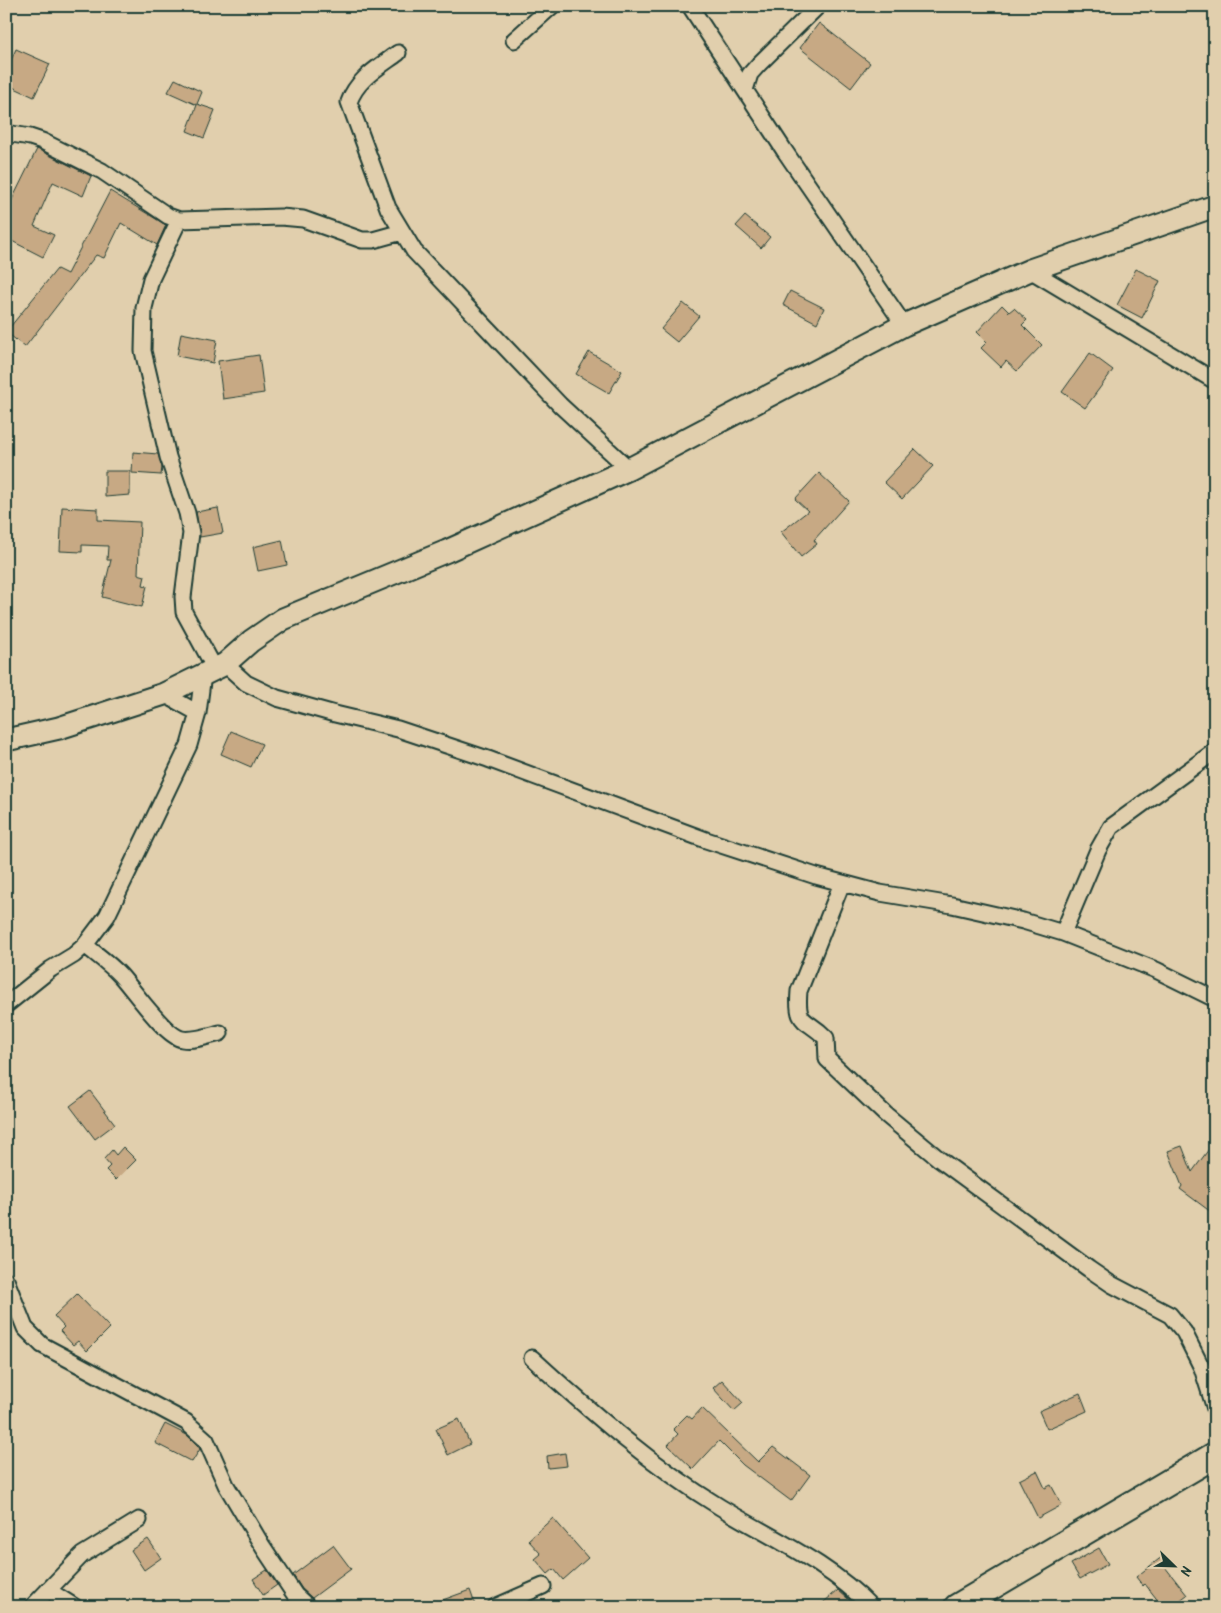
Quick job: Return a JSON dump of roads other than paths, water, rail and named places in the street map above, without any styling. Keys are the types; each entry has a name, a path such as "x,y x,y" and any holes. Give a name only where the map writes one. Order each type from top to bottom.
{"main road":[{"path":"967,1604 1215,1455"}],"street":[{"path":"514,40 552,6"},
{"path":"690,6 904,325"},
{"path":"745,90 750,74 818,6"},
{"path":"398,53 360,82 353,91 349,102 388,208 414,251 546,390 629,468"},
{"path":"6,133 42,140 102,171 168,216 179,220 281,217 302,219 362,240 372,240 402,232"},
{"path":"6,740 59,728 164,694 214,669 283,619 447,551 629,468 904,325 1030,270 1215,206"},
{"path":"179,220 151,279 144,308 143,351 168,457 187,513 191,533 183,597 184,612 214,669 277,698 335,714 398,728 488,758 706,840 816,876 880,893 952,905 1014,919 1063,933 1156,970 1215,999"},
{"path":"1030,270 1215,381"},
{"path":"6,1005 51,969 74,955 85,945 107,916 189,745 214,669"},
{"path":"164,694 198,713"},
{"path":"1063,933 1098,850 1111,827 1215,751"},
{"path":"842,883 799,991 797,1009 804,1022 826,1038 827,1059 885,1114 939,1159 1111,1284 1170,1315 1184,1332 1202,1368 1215,1409"},
{"path":"85,945 120,974 170,1033 180,1039 220,1033"},
{"path":"6,1280 25,1328 42,1345 186,1422 206,1440 226,1485 263,1547 295,1595 308,1607"},
{"path":"532,1358 591,1412 664,1470 719,1507 814,1562 855,1590 871,1607"},
{"path":"32,1607 82,1555 139,1520"},
{"path":"495,1607 543,1586"},
{"path":"48,1590 75,1607"}]}
